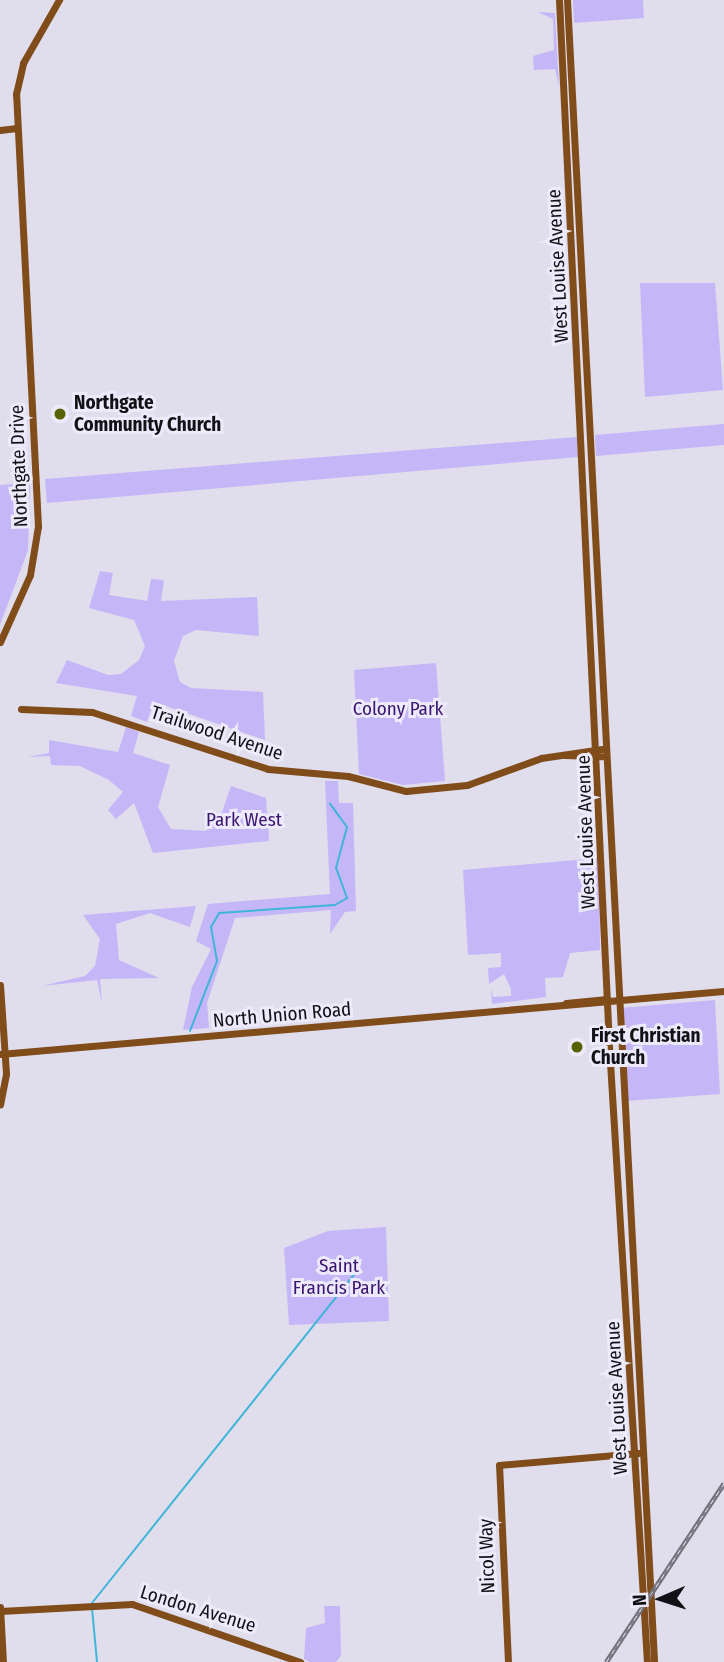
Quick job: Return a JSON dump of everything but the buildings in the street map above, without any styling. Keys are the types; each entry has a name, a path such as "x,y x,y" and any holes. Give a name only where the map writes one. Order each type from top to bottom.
{"street":[{"name":"Northgate Drive","path":"0,642 30,575 38,526 17,128 23,63 59,0"},
{"name":"West Louise Avenue","path":"559,0 603,752"},
{"name":"West Louise Avenue","path":"567,0 603,752 611,999 654,1662"},
{"path":"0,130 17,128"},
{"name":"Trailwood Avenue","path":"21,709 92,712 268,769 348,776 397,790 467,785 565,755 603,752"},
{"path":"0,985 3,1054 0,1104"},
{"name":"North Union Road","path":"3,1054 724,991"},
{"name":"West Louise Avenue","path":"639,1453 647,1662"},
{"name":"Nicol Way","path":"508,1662 499,1471 501,1462 639,1453"},
{"name":"London Avenue","path":"0,1610 131,1604 300,1662"},
{"path":"0,1610 3,1662"}],"green space":[{"path":"573,0 643,0 644,18 574,23"},
{"path":"538,12 555,13 559,87 555,69 534,70 533,56 554,50 553,19"},
{"path":"640,283 715,283 723,390 645,397"},
{"path":"724,424 724,445 596,456 595,435"},
{"path":"577,437 578,457 47,503 45,479"},
{"path":"30,483 28,550 0,625 0,485"},
{"path":"100,571 113,573 109,595 147,601 151,579 164,580 161,601 257,597 259,636 196,630 183,636 174,661 180,682 191,688 263,692 265,740 154,702 147,722 131,716 137,696 56,683 67,660 108,675 121,674 139,660 145,646 134,620 89,608"},
{"name":"Colony Park","path":"436,663 445,781 403,785 359,774 354,670"},
{"name":"Park West","path":"126,727 139,732 133,753 170,765 158,807 171,829 206,831 221,815 231,786 266,798 267,814 290,815 268,817 269,841 153,853 134,803 116,819 108,810 123,792 109,780 80,766 51,765 50,756 28,757 49,753 49,740 118,752"},
{"name":"Park West","path":"325,781 338,781 339,803 353,803 356,911 345,912 330,934 331,910 235,918 207,1003 209,1028 183,1030 192,987 211,949 196,941 208,904 330,894"},
{"path":"599,858 600,950 570,953 563,977 545,978 546,997 492,1004 491,988 493,997 511,996 511,989 504,974 489,984 488,968 501,967 501,953 468,955 463,870"},
{"path":"196,906 190,927 150,913 116,924 119,960 159,978 100,979 102,1003 97,980 42,986 85,976 95,966 100,939 83,915"},
{"path":"715,1000 720,1094 625,1101 620,1008"},
{"name":"Saint Francis Park","path":"386,1227 389,1321 289,1325 284,1248 328,1231"},
{"path":"324,1606 340,1606 341,1656 336,1662 310,1662 304,1659 306,1628 325,1623"}],"waterway":[{"path":"190,1031 217,961 211,927 219,913 335,905 347,898 336,868 347,827 330,804"},
{"path":"92,1603 355,1273"},
{"path":"92,1608 97,1662"}],"railway":[{"path":"606,1662 724,1483"}],"place":[{"name":"Northgate Community Church","path":"60,414"},
{"name":"First Christian Church","path":"577,1047"}]}
